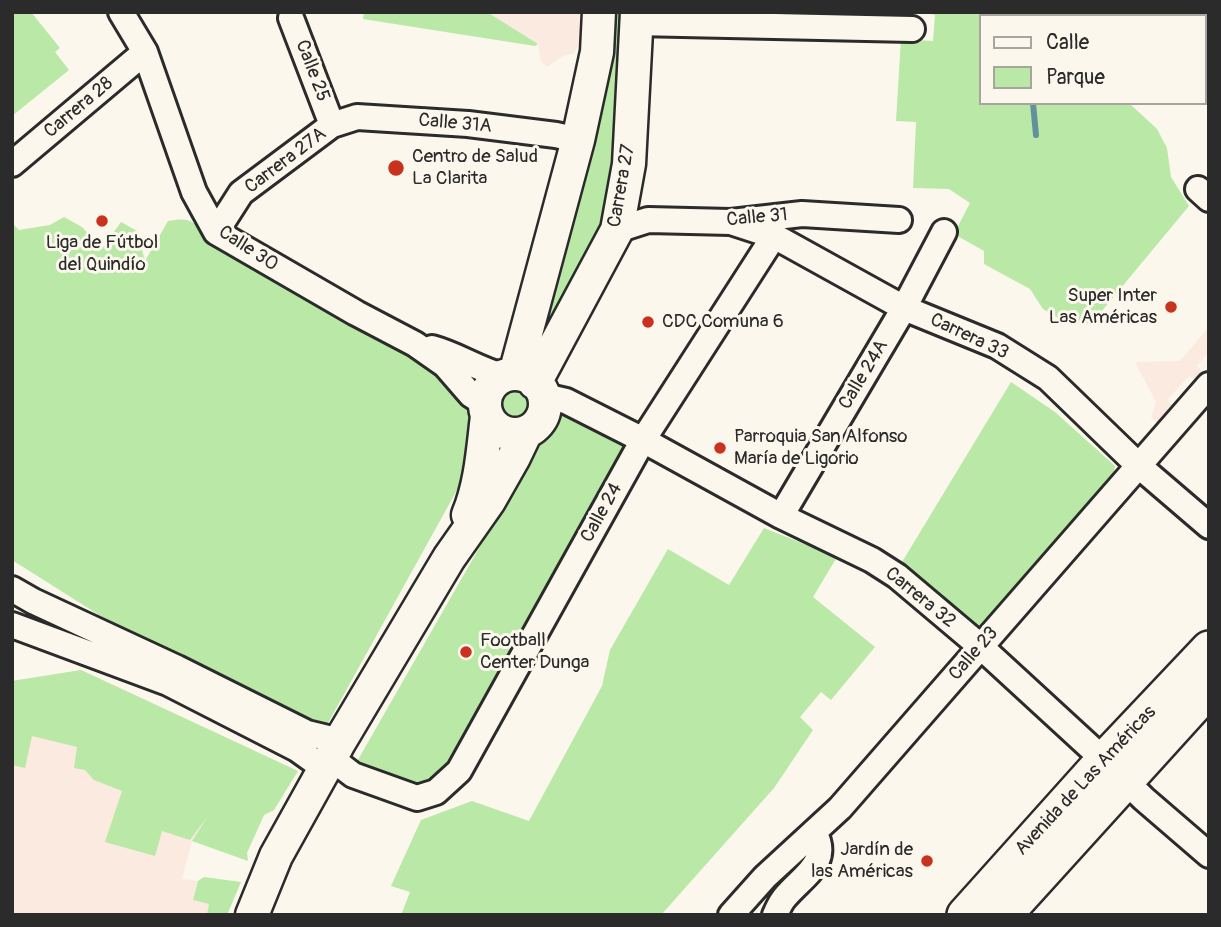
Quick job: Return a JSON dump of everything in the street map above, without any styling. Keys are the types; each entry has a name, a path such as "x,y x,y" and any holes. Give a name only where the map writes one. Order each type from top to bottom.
{"main road":[{"name":"Avenida de Las Américas","path":"1004,915 1209,649"},
{"name":"Avenida de Las Américas","path":"965,915 1115,771 1209,689"}],"street":[{"name":"Calle 30","path":"121,12 145,52 194,192 216,232 415,344 444,365 486,410"},
{"path":"486,410 494,425 503,432 515,434 526,432 536,425 542,416 524,382 597,52 599,12"},
{"path":"637,17 810,19 912,29"},
{"name":"Carrera 27","path":"524,382 617,230 629,164 637,17"},
{"name":"Calle 25","path":"291,18 332,125"},
{"name":"Carrera 28","path":"12,164 145,52"},
{"name":"Calle 31A","path":"332,125 357,117 468,124 579,140"},
{"name":"Carrera 27A","path":"216,232 241,193 332,125"},
{"name":"Calle 31","path":"617,230 648,219 731,222 802,214 899,220"},
{"name":"Carrera 33","path":"731,222 774,236 904,308 997,346 1048,378 1139,466 1209,526"},
{"name":"Calle 24A","path":"781,516 904,308 944,232"},
{"name":"Calle 24","path":"332,756 353,775 417,798 436,792 459,771 643,440 774,236"},
{"name":"Calle 30","path":"415,344 450,353 480,370 524,382"},
{"path":"449,558 473,503 482,459 487,393 494,383 524,382"},
{"name":"Carrera 32","path":"524,382 643,440 897,576 980,646 1209,855"},
{"name":"Calle 23","path":"731,915 765,877 840,808 1209,385"},
{"path":"252,915 276,856 332,756 449,558 489,501 526,432"},
{"path":"12,589 307,733 332,756"},
{"path":"12,625 168,683 297,749 332,756"},
{"path":"775,915 784,898 810,872 819,857 821,844 814,832"}],"shaded area":[{"path":"487,12 585,12 583,36 574,53 563,56 547,67 541,61 538,44"},
{"path":"1209,327 1209,352 1197,366 1207,375 1199,384 1189,376 1167,400 1177,409 1161,426 1151,417 1156,402 1135,362 1180,361"},
{"path":"81,670 254,750 192,841 182,879 198,881 193,900 210,904 207,915 12,915 12,681"}],"green space":[{"path":"12,12 31,12 60,48 55,52 69,70 12,116"},
{"path":"364,12 487,12 538,44 535,46 363,19"},
{"path":"609,12 629,12 614,196 548,343 544,341 541,333"},
{"path":"922,12 1137,12 979,14 979,105 1131,105 1157,129 1167,148 1171,177 1189,206 1091,324 1063,321 1043,309 1030,289 984,264 984,251 954,234 970,203 949,189 913,188 916,122 896,121 901,39 933,41 935,15"},
{"path":"64,217 82,227 102,249 121,222 137,231 145,261 168,221 182,219 192,222 211,238 432,363 467,407 472,425 472,450 462,481 328,723 314,728 107,620 12,560 12,223 19,230 50,225"},
{"path":"1011,382 1055,412 1115,466 1113,479 978,630 902,562"},
{"path":"515,385 528,391 534,404 528,417 515,423 502,417 496,404 502,391"},
{"name":"Football Center Dunga","path":"566,409 625,441 601,491 447,772 424,790 355,765 554,417"},
{"path":"764,528 837,557 813,597 875,647 831,700 821,692 800,717 813,730 774,788 661,915 401,915 410,892 391,886 421,820 472,801 529,821 602,686 610,650 668,549 729,585"},
{"path":"81,670 298,771 274,810 264,815 247,853 248,861 192,841 208,816 190,840 162,831 155,856 105,842 122,791 94,780 85,770 74,768 77,747 32,736 25,768 12,765 12,681"},
{"path":"204,877 241,882 227,915 207,915 209,904 193,900 198,881"}],"waterway":[{"path":"1033,105 1036,135"}],"place":[{"name":"Centro de Salud La Clarita","path":"396,168"},
{"name":"Liga de Fútbol del Quindío","path":"102,221"},
{"name":"Super Inter Las Américas","path":"1171,307"},
{"name":"CDC Comuna 6","path":"648,322"},
{"name":"Parroquia San Alfonso María de Ligorio","path":"720,448"},
{"name":"Football Center Dunga","path":"466,652"},
{"name":"Jardín de las Américas","path":"927,861"}]}
